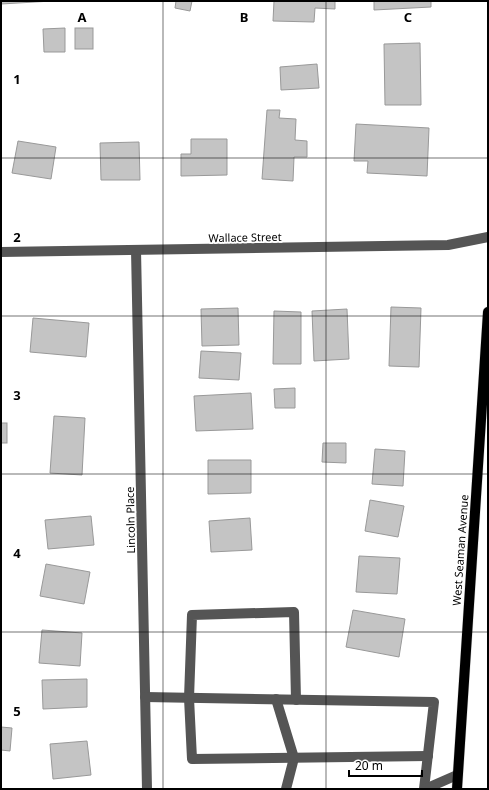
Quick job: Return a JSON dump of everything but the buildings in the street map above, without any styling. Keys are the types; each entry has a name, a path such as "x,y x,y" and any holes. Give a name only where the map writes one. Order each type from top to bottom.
{"main road":[{"name":"West Seaman Avenue","path":"456,789 487,350 488,312"}],"street":[{"name":"Wallace Street","path":"1,252 448,245 488,237"},
{"name":"Lincoln Place","path":"136,250 147,789"},
{"path":"296,700 294,612 192,615 189,698 192,759 428,756"},
{"path":"145,697 434,702 425,789 457,775"},
{"path":"276,699 294,758 286,789"}]}
